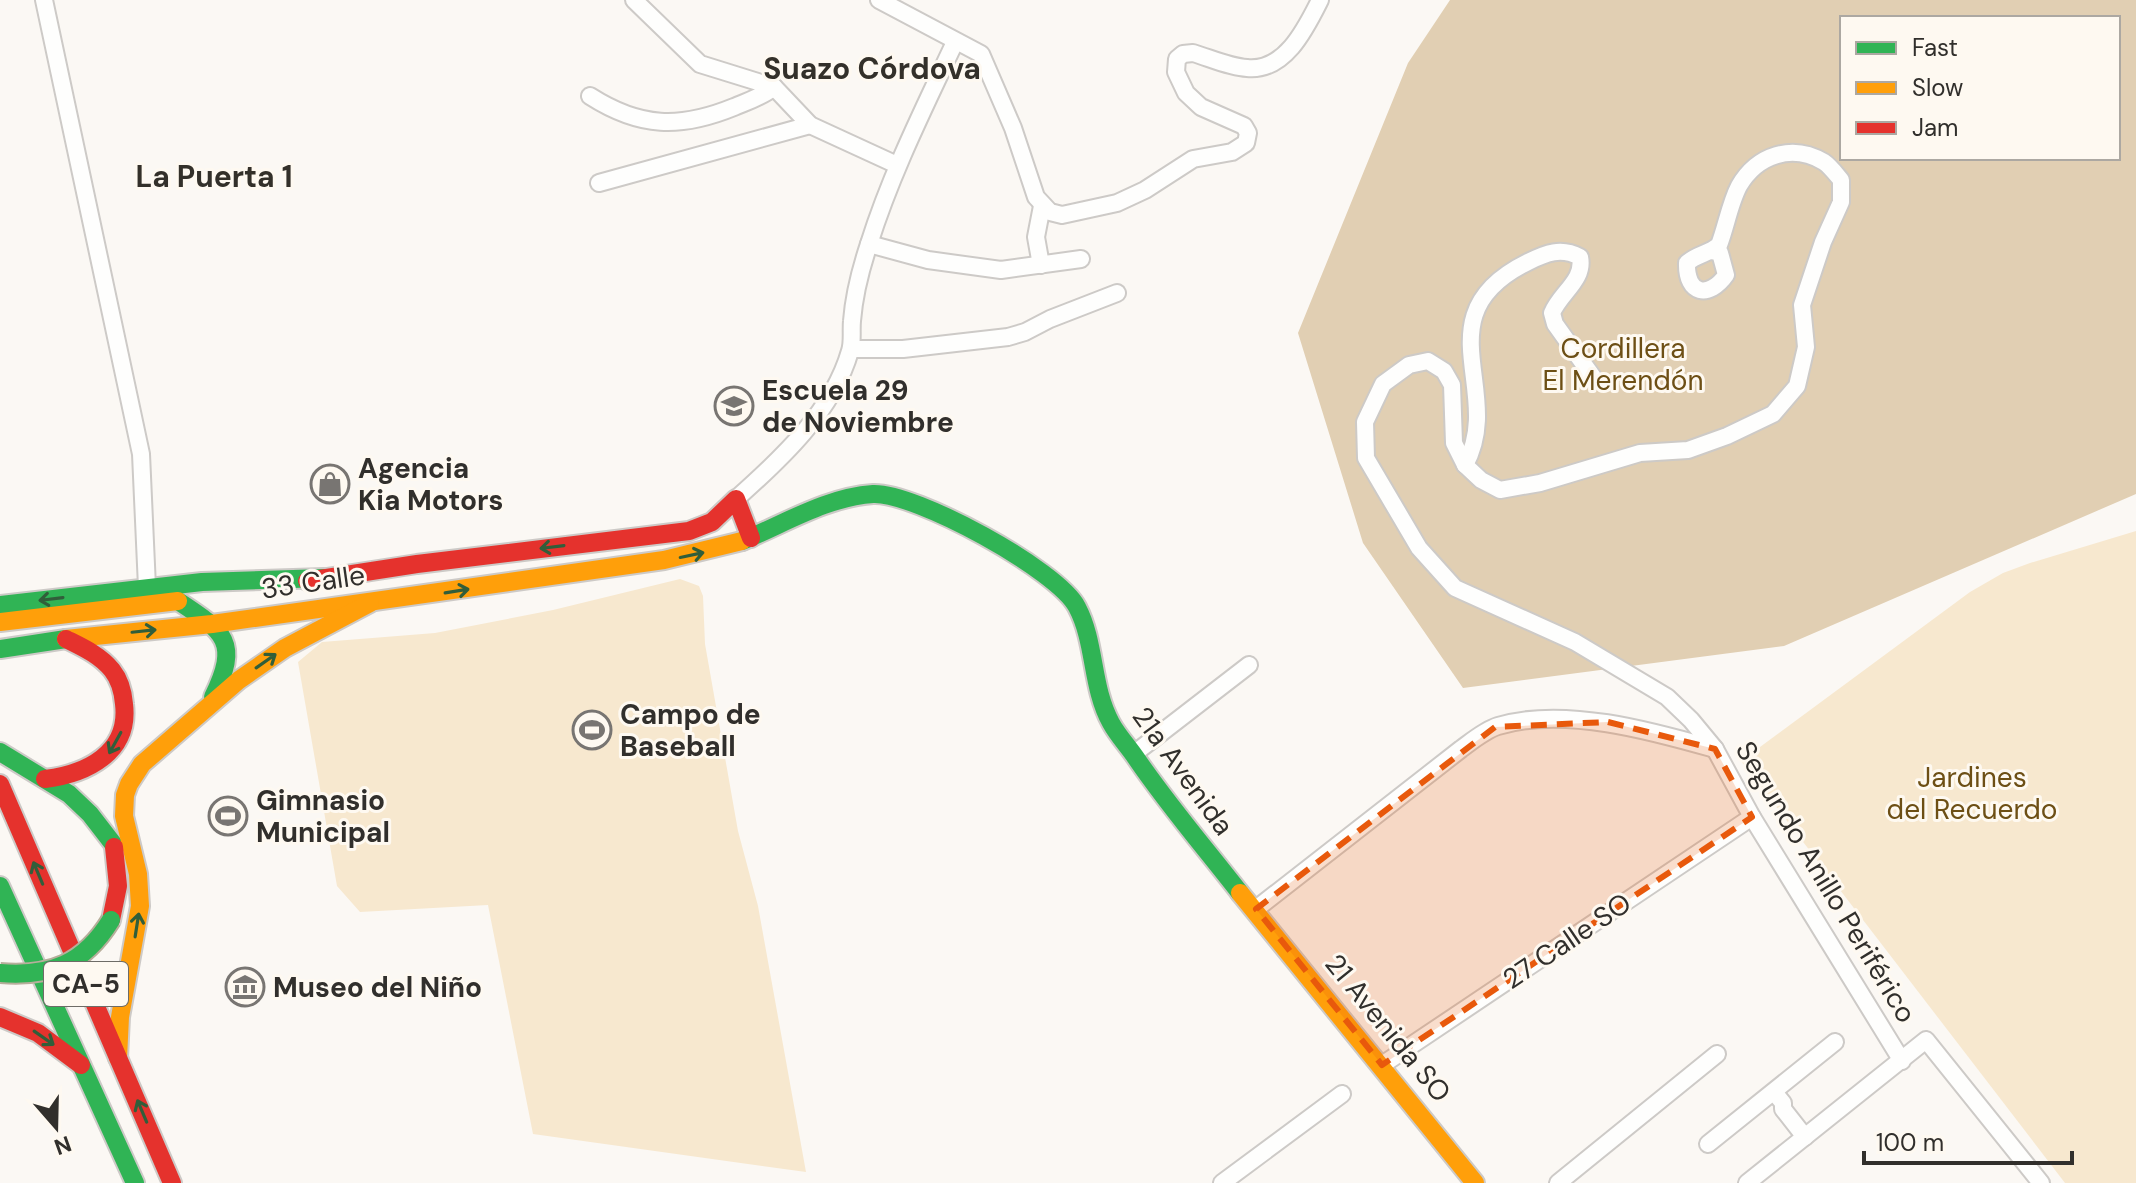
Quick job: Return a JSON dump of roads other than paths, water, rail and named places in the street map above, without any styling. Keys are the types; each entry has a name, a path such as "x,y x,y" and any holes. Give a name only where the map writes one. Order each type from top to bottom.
{"main road":[{"name":"21a Avenida","path":"751,538 832,502 862,496 894,495 918,502 1057,582 1069,593 1087,631 1096,678 1110,722 1135,753 1144,772 1256,909"},
{"path":"629,539 632,565 716,550 751,538 736,499"},
{"name":"33 Calle","path":"0,622 178,601 417,564 689,531 712,522 736,499"},
{"path":"417,564 422,596"},
{"name":"33 Calle","path":"0,649 370,603 632,565"},
{"path":"0,605 236,579 324,578"},
{"path":"0,973 34,975 70,964 92,947 111,920 118,886 108,800 120,770 137,752 205,710 228,664 227,645 212,624 178,601"},
{"path":"118,1058 120,1017 140,906 138,874 124,816 129,784 142,764 239,680 285,648 370,603"},
{"path":"45,779 76,774 105,759 121,735 124,717 120,684 112,669 99,657 66,639"},
{"path":"0,752 78,800 114,845"},
{"name":"CA-5","path":"0,784 172,1183"},
{"name":"CA-5","path":"0,886 135,1183"},
{"name":"21 Avenida SO","path":"1256,909 1475,1183"},
{"path":"0,1017 38,1033 83,1066"}],"street":[{"path":"44,0 141,454 147,587"},
{"path":"634,0 700,64 774,87 810,125 897,165"},
{"path":"879,0 981,54 989,66 1013,128 1036,197 1050,212 1062,215 1117,203 1145,190 1193,159 1242,148 1248,139 1244,126 1201,107 1186,93 1176,72 1177,59 1183,54 1193,53 1248,69 1270,64 1282,57 1306,29 1320,0"},
{"path":"736,499 769,470 808,427 838,383 851,349 856,295 869,244 897,165 955,42"},
{"path":"590,96 611,110 641,119 684,122 709,118 765,95 774,87"},
{"path":"599,183 810,125"},
{"path":"1712,251 1719,245 1739,186 1761,160 1782,152 1802,154 1825,162 1841,180 1841,202 1823,242 1802,305 1806,347 1797,386 1773,414 1688,450 1640,453 1540,483 1500,490 1481,480 1465,465 1454,443 1452,385 1444,371 1428,361 1409,365 1383,384 1365,422 1366,458 1419,548 1455,588 1575,642 1667,697 1715,749"},
{"path":"1041,265 1036,237 1042,206"},
{"path":"869,244 928,260 979,268 1022,269 1081,259"},
{"path":"1465,465 1475,447 1477,432 1469,343 1473,315 1490,288 1514,269 1548,252 1570,252 1580,257 1583,268 1556,302 1552,313 1555,324 1593,377"},
{"path":"851,349 903,349 1008,337 1117,293"},
{"path":"1135,753 1249,665"},
{"name":"Segundo Anillo Periférico","path":"1256,909 1461,749 1495,727 1541,720 1608,722 1715,749 1752,817 1902,1061 1926,1040 2041,1183"},
{"name":"27 Calle SO","path":"1382,1065 1752,817"},
{"path":"1708,1144 1778,1097 1835,1042"},
{"path":"1558,1183 1717,1054"},
{"path":"1747,1183 1902,1061"},
{"path":"1222,1183 1342,1094"},
{"path":"1778,1097 1790,1104 1808,1134"}],"place":[{"name":"Escuela 29 de Noviembre","path":"734,406"},
{"name":"Agencia Kia Motors","path":"330,484"},
{"name":"Campo de Baseball","path":"592,730"},
{"name":"Gimnasio Municipal","path":"228,816"},
{"name":"Museo del Niño","path":"245,987"}],"district":[{"name":"Suazo Córdova","path":"872,68"},
{"name":"La Puerta 1","path":"214,176"}],"park label":[{"name":"Cordillera El Merendón","path":"1623,364"},
{"name":"Jardines del Recuerdo","path":"1972,793"}]}
